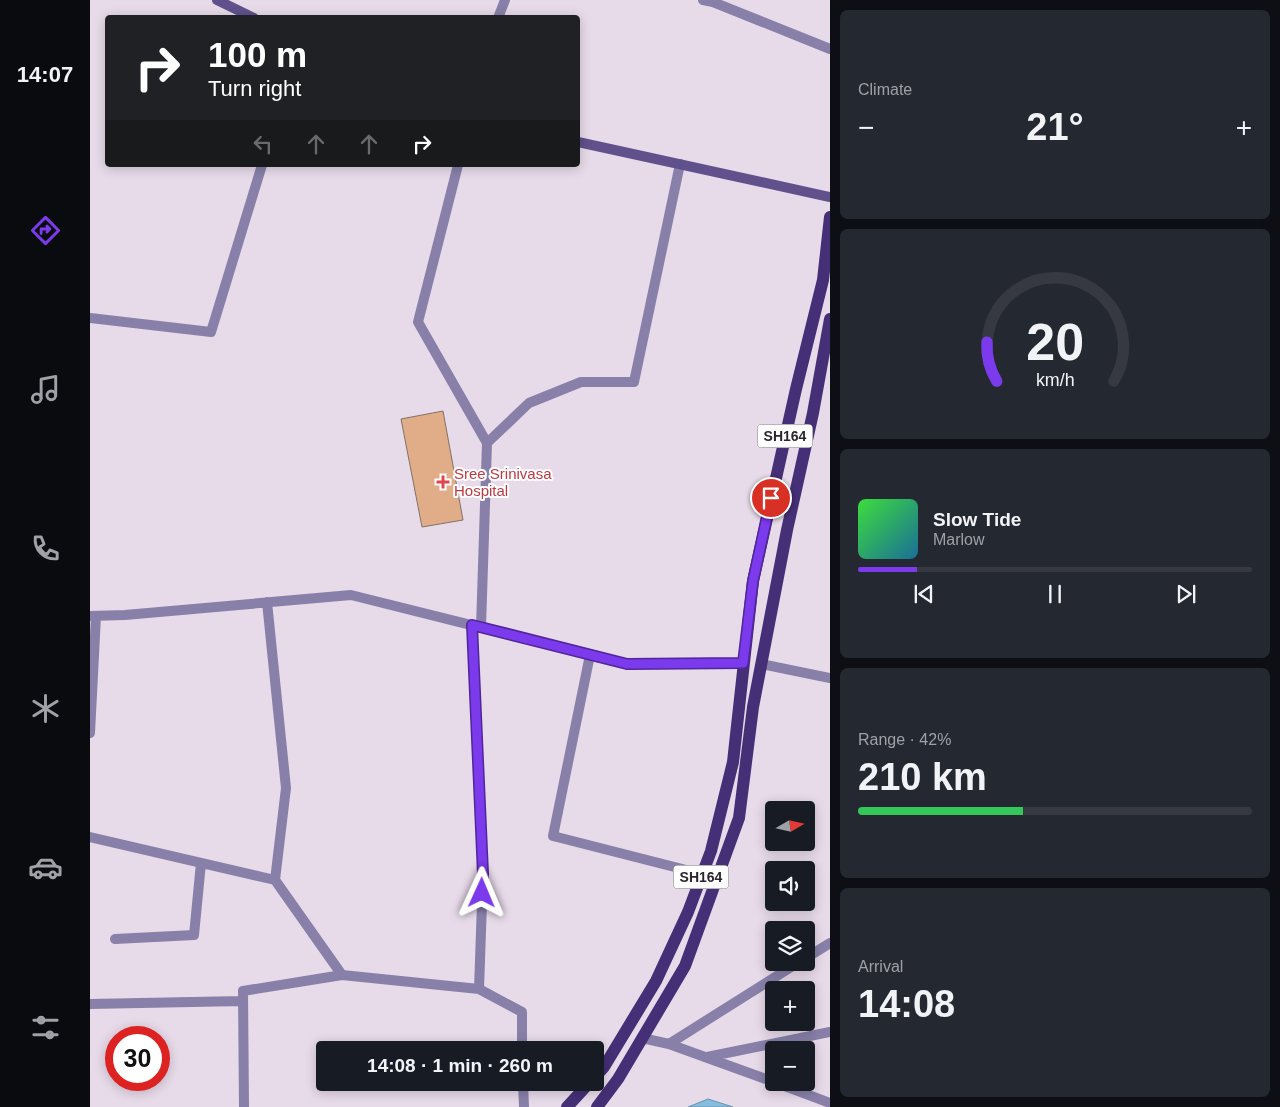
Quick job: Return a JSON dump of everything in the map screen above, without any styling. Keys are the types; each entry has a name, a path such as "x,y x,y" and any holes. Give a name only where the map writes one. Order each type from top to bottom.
{"main road":[{"path":"217,0 248,15"},
{"path":"580,142 830,197"},
{"name":"SH164","path":"604,1067 656,981 688,912 710,851 733,762 753,581 822,280 830,217"},
{"path":"597,1107 618,1079 685,966 739,818 753,707 786,530 813,413 830,318"},
{"path":"567,1107 582,1091"}],"street":[{"path":"499,15 505,0"},
{"path":"703,0 713,2 830,49"},
{"path":"487,443 529,403 581,382 634,382 680,164"},
{"path":"90,318 212,332 261,167"},
{"path":"457,167 418,322 487,443 476,626 483,874 479,989"},
{"path":"90,733 93,616 125,615 351,594 627,664 743,663"},
{"path":"267,602 286,788 275,880 342,975"},
{"path":"590,655 553,836 702,874"},
{"path":"761,664 830,678"},
{"path":"90,837 275,880"},
{"path":"115,939 194,934 200,863"},
{"path":"815,952 830,943"},
{"path":"669,1044 785,971"},
{"path":"244,1107 243,991 342,975 479,989 522,1012 522,1041"},
{"path":"90,1004 243,1001"},
{"path":"706,1057 830,1032"},
{"path":"642,1038 669,1044 765,1079"},
{"path":"523,1091 524,1107"},
{"path":"798,1091 830,1103"}],"water":[{"path":"708,1099 733,1107 688,1107"}],"building":[{"path":"443,411 463,520 422,527 401,419"}],"place":[{"name":"Sree Srinivasa Hospital","path":"443,482"}],"route":[{"path":"482,893 483,874 472,625 627,664 743,663 753,581 771,498"}]}
